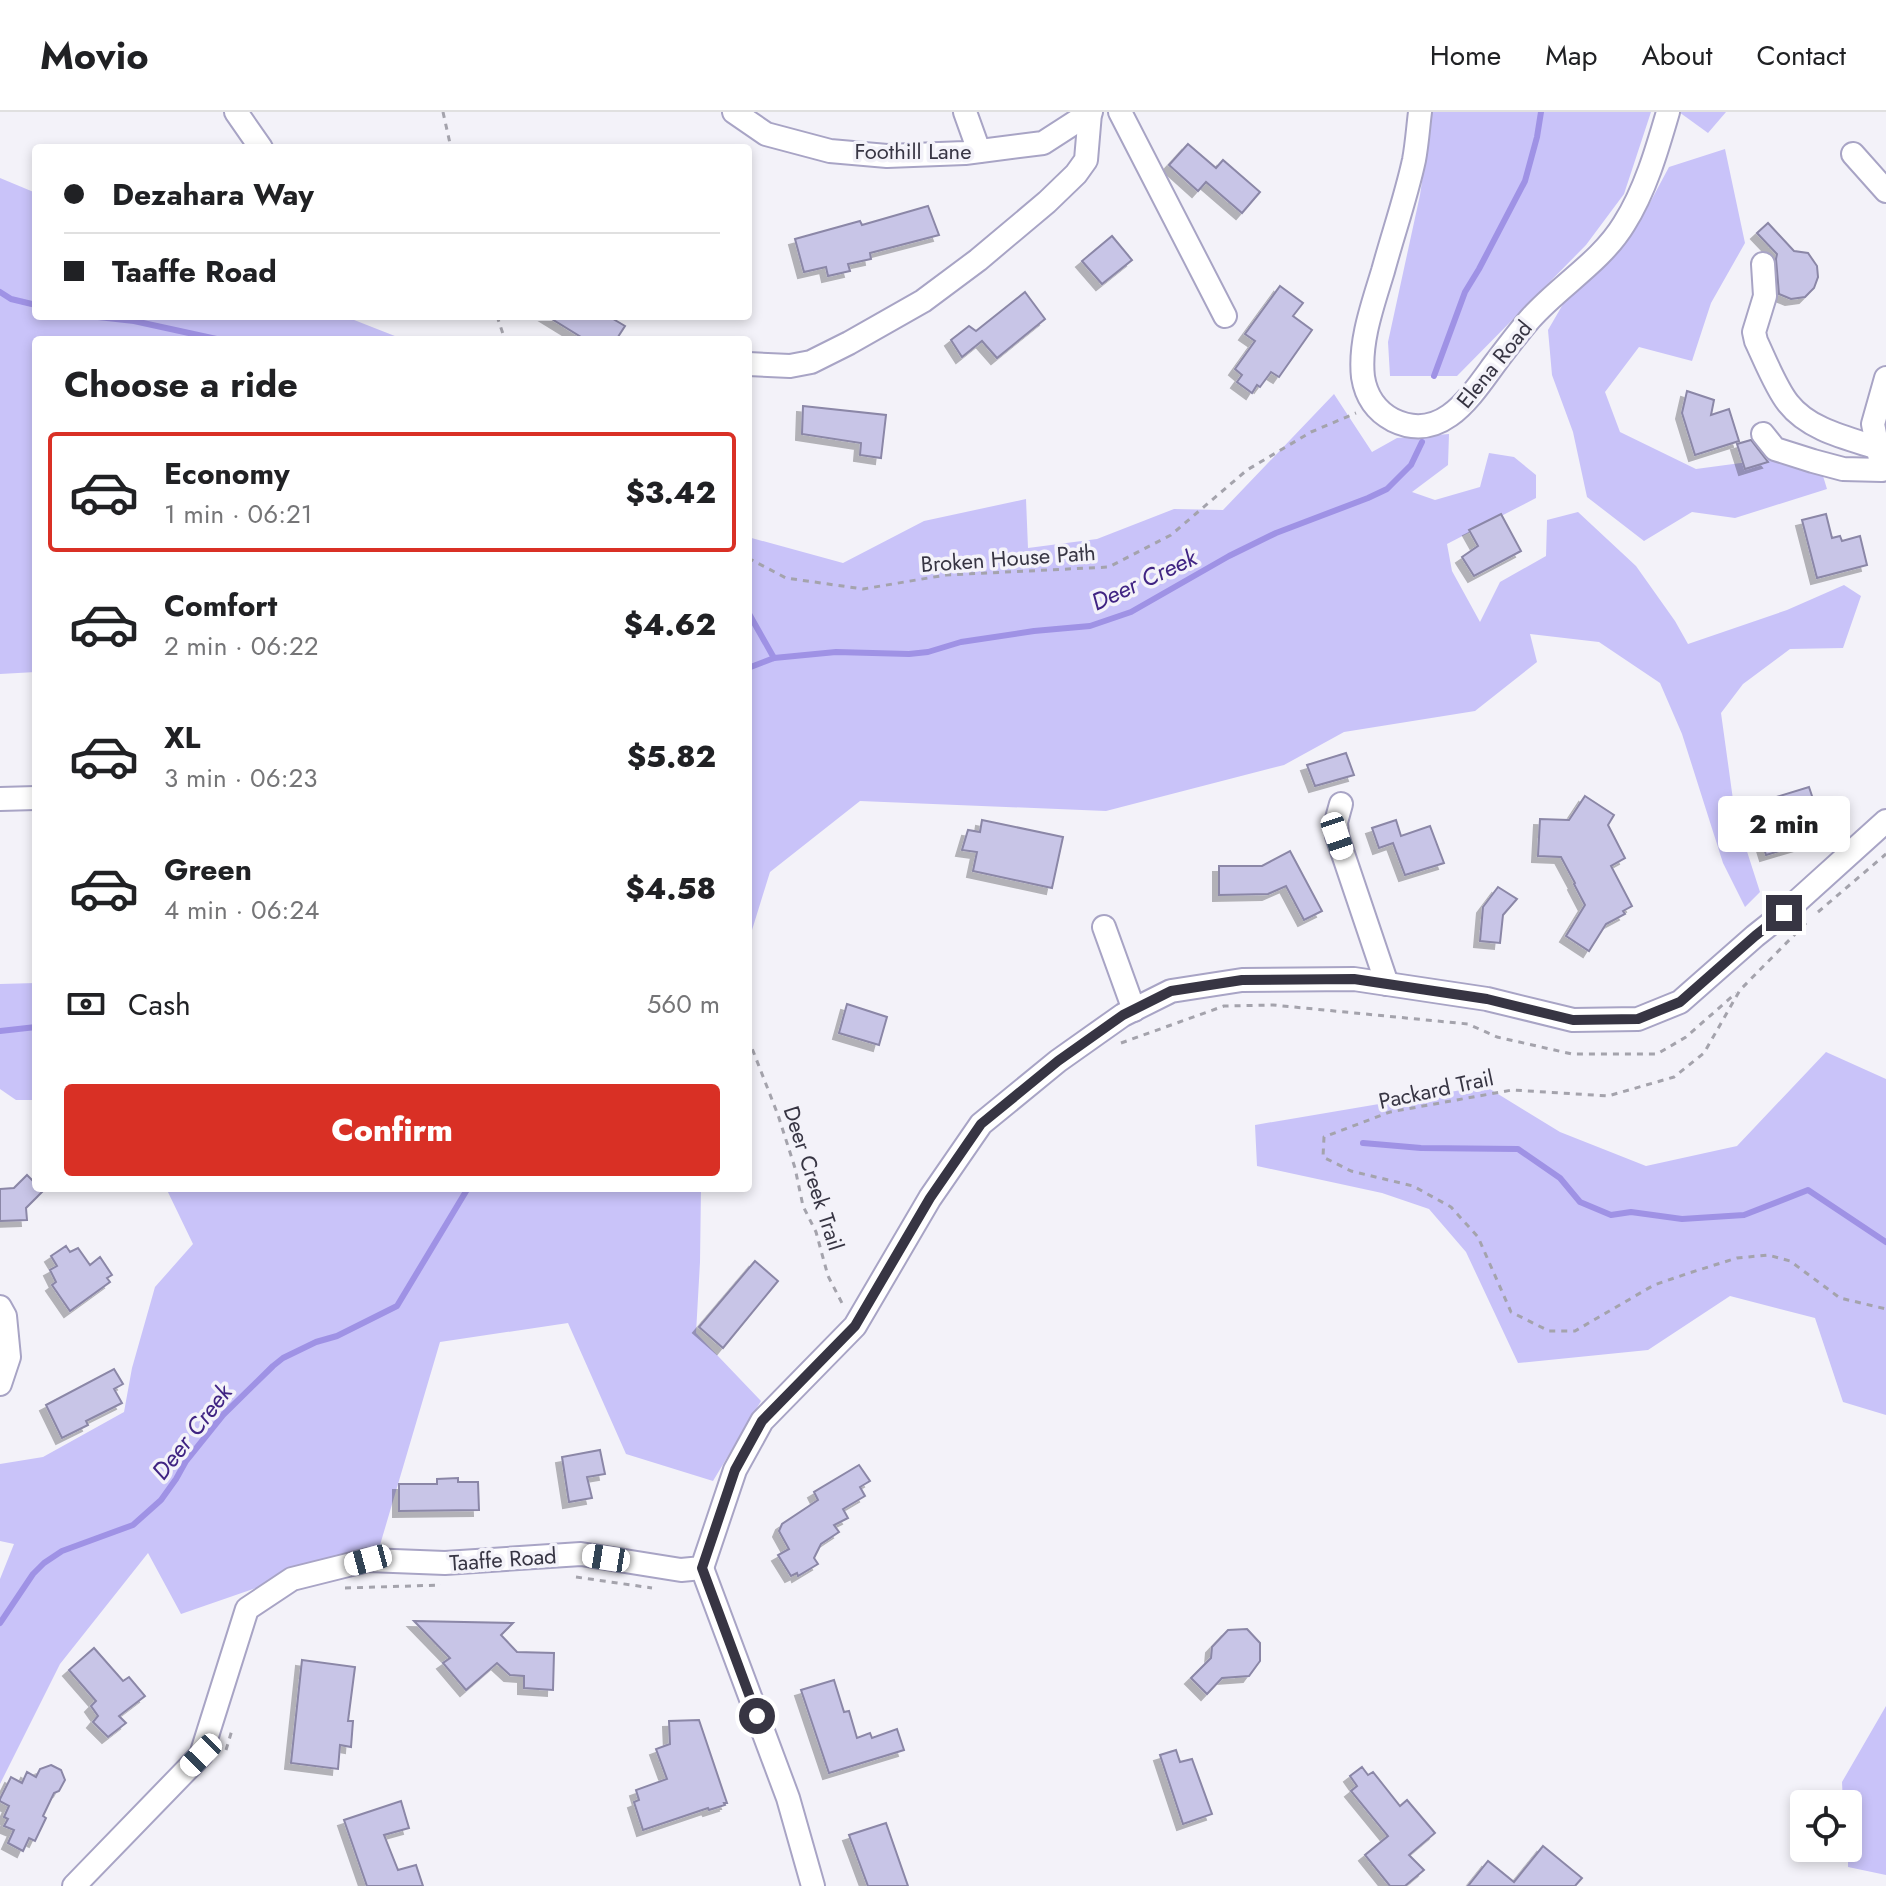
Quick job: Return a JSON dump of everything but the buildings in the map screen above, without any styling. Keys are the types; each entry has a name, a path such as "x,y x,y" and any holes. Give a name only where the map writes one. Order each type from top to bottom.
{"street":[{"path":"236,112 258,144"},
{"name":"Foothill Lane","path":"734,112 766,134 830,151 887,156 979,151 1043,143 1091,113"},
{"path":"965,112 979,151"},
{"path":"1120,112 1225,316"},
{"path":"1374,405 1363,378 1367,328 1414,158 1420,112"},
{"name":"Elena Road","path":"1374,405 1386,416 1416,427 1444,420 1466,403 1532,317 1622,227 1635,204 1668,112"},
{"path":"752,364 790,366 811,362 923,301 978,260 1076,174 1086,160 1091,113"},
{"path":"1853,154 1886,191"},
{"path":"1763,264 1765,296 1754,332 1788,403 1806,421 1839,436 1878,448"},
{"path":"1763,434 1775,449 1813,461 1843,469 1884,472 1873,424 1886,378"},
{"path":"0,799 32,798"},
{"path":"1341,804 1336,822 1337,836 1387,984"},
{"path":"813,1886 788,1798 702,1568 735,1470 762,1421 855,1326 930,1198 981,1124 1086,1040 1171,991 1242,980 1354,979 1487,999 1573,1020 1638,1019 1680,1002 1886,821"},
{"path":"1104,927 1134,1010"},
{"path":"0,1307 5,1316 9,1357 0,1384"},
{"name":"Taaffe Road","path":"74,1886 201,1755 247,1609 292,1579 368,1560 445,1563 581,1554 681,1570 702,1568"}],"path":[{"path":"443,112 450,144"},
{"name":"Broken House Path","path":"752,560 786,578 863,589 946,575 1109,567 1171,535 1247,470 1311,432 1374,405"},
{"name":"Packard Trail","path":"1886,854 1794,934 1740,990 1704,1053 1674,1077 1608,1096 1512,1090 1390,1112 1324,1137 1323,1157 1351,1171 1413,1186 1451,1207 1478,1237 1511,1312 1549,1331 1575,1331 1654,1285 1737,1258 1768,1255 1790,1261 1840,1298 1886,1309"},
{"path":"1120,1043 1224,1006 1273,1005 1468,1024 1497,1037 1572,1054 1657,1054 1686,1037 1740,990"},
{"name":"Deer Creek Trail","path":"752,1048 778,1115 803,1206 816,1232 828,1276 855,1326"},
{"path":"564,1575 660,1588"},
{"path":"340,1588 446,1584"}],"shaded area":[{"path":"1432,112 1651,112 1624,194 1586,245 1457,376 1390,376 1388,342 1420,195"},
{"path":"1679,112 1726,112 1708,133"},
{"path":"1725,149 1745,243 1711,303 1692,361 1639,347 1605,392 1620,432 1696,469 1816,453 1827,489 1735,518 1692,512 1644,541 1587,497 1573,432 1552,375 1548,330 1577,280 1638,225 1669,167"},
{"path":"0,178 32,191 32,320 354,320 395,336 32,336 32,672 0,674"},
{"path":"1334,394 1372,452 1397,438 1449,434 1448,465 1412,492 1435,500 1480,487 1489,453 1514,457 1536,475 1536,498 1447,544 1452,571 1480,622 1500,582 1546,556 1547,520 1578,512 1636,566 1688,644 1787,610 1844,585 1861,596 1843,648 1790,649 1743,684 1721,713 1735,814 1760,892 1745,907 1723,863 1682,734 1660,683 1599,642 1530,634 1537,662 1475,711 1344,732 1284,765 1106,811 860,801 770,872 752,930 752,538 843,563 924,521 1026,499 1028,548 1097,539 1174,509 1223,510"},
{"path":"32,983 32,1100 16,1100 0,1089 0,984"},
{"path":"1826,1052 1886,1079 1886,1415 1843,1402 1815,1318 1730,1296 1648,1350 1518,1363 1466,1252 1429,1209 1382,1193 1257,1166 1255,1125 1485,1086 1560,1132 1646,1166 1737,1146"},
{"path":"168,1192 701,1192 696,1333 761,1401 713,1481 626,1454 568,1323 440,1342 380,1545 181,1614 148,1553 60,1664 0,1784 0,1579 14,1544 0,1541 0,1464 43,1457 124,1412 132,1368 155,1287 193,1244"},
{"path":"1886,1706 1886,1875 1848,1867 1848,1862 1862,1862 1862,1790 1842,1790 1842,1782"}],"waterway":[{"name":"Deer Creek","path":"1434,376 1465,292 1525,181 1541,112"},
{"path":"0,292 11,299 32,304"},
{"path":"125,320 203,336"},
{"name":"Deer Creek","path":"752,666 774,658 836,652 928,652 961,642 1090,626 1131,612 1276,533 1387,489 1411,465 1422,442"},
{"path":"752,619 774,658"},
{"path":"0,1031 32,1027"},
{"path":"1363,1143 1421,1148 1518,1149 1560,1178 1580,1202 1611,1215 1631,1212 1682,1219 1744,1215 1808,1190 1886,1242"},
{"name":"Deer Creek","path":"0,1623 44,1563 62,1551 133,1525 161,1500 186,1461 223,1415 283,1358 397,1306 466,1192"}],"route":[{"path":"757,1716 702,1568 735,1470 762,1421 855,1326 930,1198 981,1124 1058,1061 1123,1015 1171,991 1242,980 1354,979 1487,999 1573,1020 1638,1019 1680,1002 1784,913"}]}
